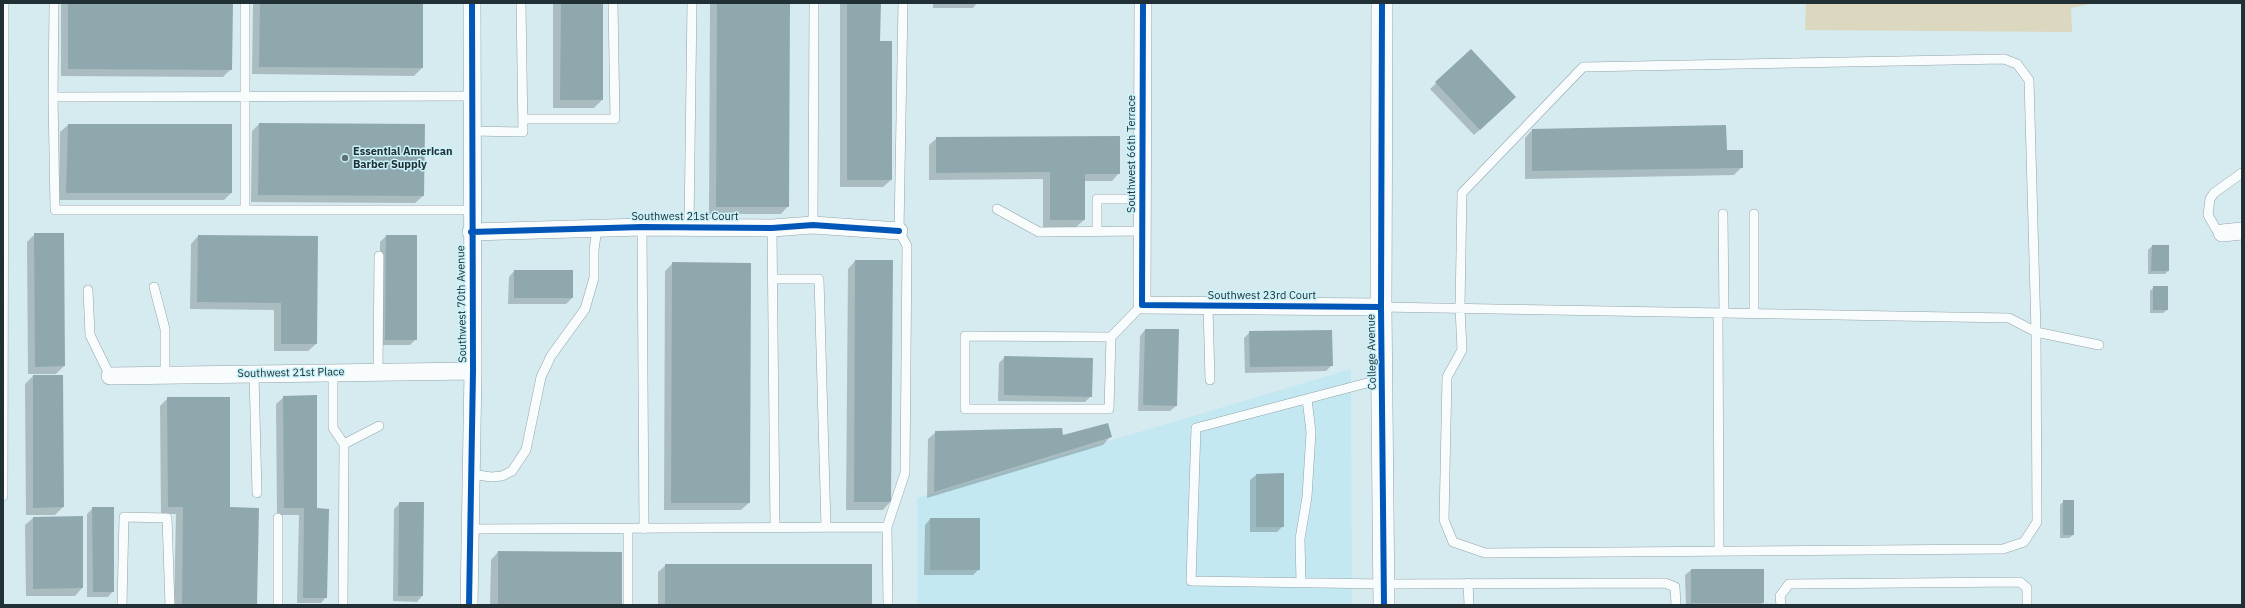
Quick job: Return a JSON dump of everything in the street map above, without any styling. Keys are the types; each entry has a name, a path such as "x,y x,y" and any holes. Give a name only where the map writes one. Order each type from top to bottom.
{"street":[{"name":"Southwest 70th Avenue","path":"469,605 473,370 471,232 472,3"},
{"name":"Southwest 66th Terrace","path":"1142,3 1142,305"},
{"name":"College Avenue","path":"1382,3 1381,307 1384,605"},
{"name":"Southwest 21st Court","path":"471,232 642,227 772,228 813,224 899,231"},
{"path":"2222,233 2242,231"},
{"name":"Southwest 23rd Court","path":"1142,305 1381,307"},
{"name":"Southwest 21st Place","path":"110,376 473,370"}],"lane":[{"path":"3,496 4,3"},
{"path":"54,3 53,97 55,210 471,210"},
{"path":"245,3 245,210"},
{"path":"471,131 523,132 521,3"},
{"path":"522,118 615,119 613,3"},
{"path":"689,227 692,3"},
{"path":"813,224 814,3"},
{"path":"888,605 887,527 905,473 907,246 899,231 904,3"},
{"path":"2004,59 2017,64 2029,80 2036,332 2037,522 2024,542 2003,549 1485,553 1454,542 1444,520 1448,377 1462,350 1460,308 1462,193 1582,67 2004,59"},
{"path":"53,97 472,96"},
{"path":"2222,233 2211,222 2208,207 2210,200 2214,193 2242,173"},
{"path":"1098,231 1096,199 1142,199"},
{"path":"997,209 1039,232 1143,231"},
{"path":"1718,551 1721,313 1724,214"},
{"path":"1754,214 1754,313"},
{"path":"642,227 644,529"},
{"path":"471,474 491,477 502,476 512,471 526,450 541,377 551,356 584,309 594,278 594,250 597,228"},
{"path":"772,228 775,528"},
{"path":"378,372 379,256"},
{"path":"772,279 819,279 826,527"},
{"path":"154,287 165,329 165,375"},
{"path":"88,290 90,335 110,376"},
{"path":"1112,337 965,336 965,409 1109,409 1112,337 1142,305"},
{"path":"1208,306 1210,380"},
{"path":"1381,307 2009,318 2036,332 2099,345"},
{"path":"333,373 333,428 344,444 344,605"},
{"path":"254,374 257,493"},
{"path":"1382,379 1196,428 1191,581 1384,584 1665,583 1675,587 1676,605"},
{"path":"1301,583 1300,539 1307,497 1311,432 1307,399"},
{"path":"344,444 379,426"},
{"path":"122,605 124,517 167,518 170,605"},
{"path":"278,518 278,605"},
{"path":"470,529 887,527"},
{"path":"628,529 628,605"},
{"path":"1781,605 1780,596 1789,584 2020,582 2027,588 2027,605"},
{"path":"1468,584 1469,605"}],"shaded area":[{"path":"1806,3 2096,3 2071,8 2072,32 1805,30"},
{"path":"1351,369 1352,605 917,605 917,498"}],"building":[{"path":"68,3 233,3 232,70 68,69"},
{"path":"260,3 423,3 423,68 259,67"},
{"path":"561,3 603,3 603,100 560,100"},
{"path":"717,3 790,3 789,207 716,207"},
{"path":"847,3 881,3 880,41 892,41 892,180 847,180"},
{"path":"1471,49 1516,97 1480,130 1435,82"},
{"path":"259,123 425,124 424,196 258,195"},
{"path":"68,124 232,124 232,193 66,193"},
{"path":"1726,125 1727,150 1743,150 1743,168 1532,171 1532,129"},
{"path":"1120,136 1120,174 1085,174 1085,220 1050,220 1050,172 936,173 936,137"},
{"path":"34,233 64,233 65,366 35,367"},
{"path":"198,235 318,236 317,344 281,344 281,303 197,302"},
{"path":"386,235 417,235 417,340 385,340"},
{"path":"2152,245 2169,245 2169,271 2151,271"},
{"path":"855,260 893,260 891,502 854,502"},
{"path":"672,262 751,263 750,503 671,503"},
{"path":"514,270 573,270 573,298 514,298"},
{"path":"2153,286 2168,286 2168,310 2153,310"},
{"path":"1145,329 1179,329 1177,406 1143,405"},
{"path":"1332,330 1333,366 1250,367 1249,331"},
{"path":"1004,356 1093,358 1092,397 1004,395"},
{"path":"33,375 63,375 64,507 33,508"},
{"path":"317,395 317,508 329,509 327,598 303,598 304,508 284,508 283,396"},
{"path":"167,397 230,397 230,507 259,508 257,605 182,604 183,507 168,507"},
{"path":"1108,423 1112,437 934,492 935,431 1062,428 1063,435"},
{"path":"1284,473 1284,527 1256,527 1256,474"},
{"path":"2063,500 2074,500 2074,535 2063,535"},
{"path":"399,502 424,502 423,596 398,596"},
{"path":"92,507 114,507 114,592 93,592"},
{"path":"83,516 83,588 33,589 33,517"},
{"path":"930,518 980,518 980,570 930,570"},
{"path":"498,551 622,552 622,605 498,605"},
{"path":"665,564 872,564 872,605 665,605"},
{"path":"1691,569 1764,569 1764,603 1691,603"}],"cycle path":[{"path":"469,605 473,371 472,3"},
{"path":"1143,3 1142,305 1381,307"},
{"path":"1382,3 1381,307 1384,605"},
{"path":"471,232 642,227 772,228 813,225 899,231"}],"place":[{"name":"Essential American Barber Supply","path":"345,158"}]}
